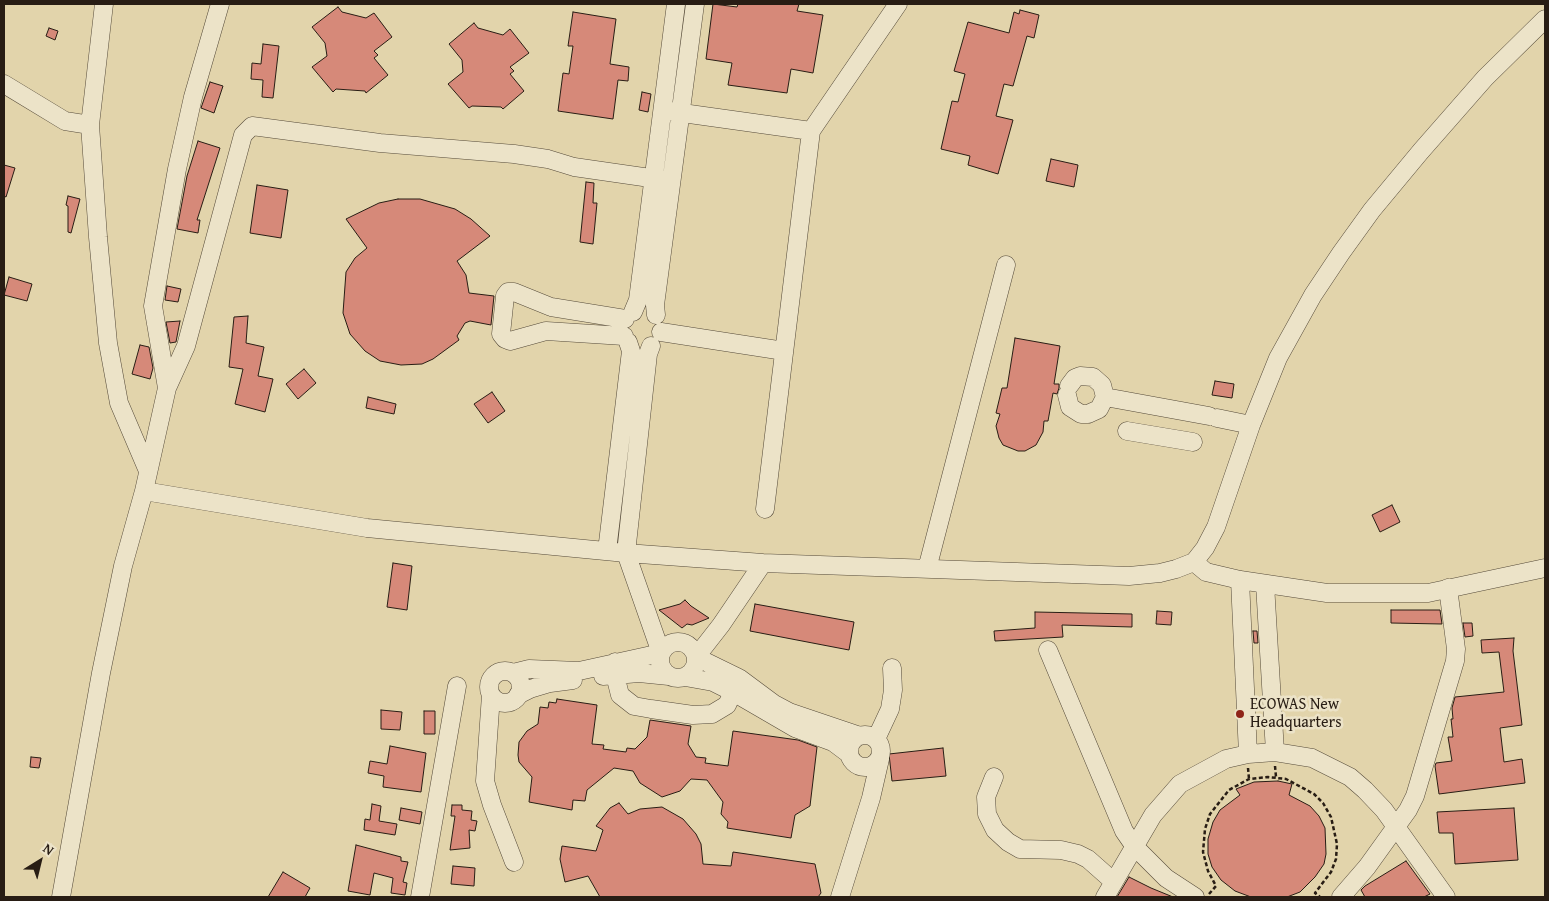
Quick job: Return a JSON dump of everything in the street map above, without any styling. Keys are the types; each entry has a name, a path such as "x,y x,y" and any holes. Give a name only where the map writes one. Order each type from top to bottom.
{"street":[{"path":"104,4 90,125 108,343 119,403 148,471"},
{"path":"167,388 153,306 179,160 193,97 220,4"},
{"path":"672,111 673,4 695,6 672,111 663,179 655,305 656,331 648,354 626,553 661,653 660,663 677,676"},
{"path":"765,509 811,130 898,4"},
{"path":"144,491 367,528 763,564 1129,576 1160,573 1194,562 1206,548 1216,527 1251,425 1286,341 1313,295 1372,210 1420,150 1485,78 1545,19"},
{"path":"4,84 65,121 90,125"},
{"path":"672,111 811,130"},
{"path":"61,897 101,674 123,566 144,491 167,388 186,346 243,135 252,126 380,143 514,154 548,159 574,167 663,179"},
{"path":"607,551 631,351 623,326 638,300 663,179"},
{"path":"927,568 1006,266"},
{"path":"508,292 514,292 550,307 629,315 645,310 656,331 639,348 626,339 546,331 510,341 504,339 501,334 505,296 508,292"},
{"path":"546,331 550,307"},
{"path":"656,331 784,350"},
{"path":"1080,376 1093,377 1102,385 1105,397 1099,409 1088,414 1075,411 1070,407 1068,391 1074,378 1080,376"},
{"path":"1105,397 1251,425"},
{"path":"1127,431 1193,442"},
{"path":"1194,562 1206,572 1240,580 1328,593 1428,593 1545,568"},
{"path":"677,676 694,669 696,657 721,625 763,564"},
{"path":"1240,580 1248,754"},
{"path":"1265,584 1275,752"},
{"path":"1341,897 1367,867 1408,810 1415,796 1455,661 1454,632 1448,588"},
{"path":"491,695 500,702 550,682 615,669 661,653 668,644 680,642 690,647 696,657 794,728 833,742 866,768 876,764 880,759"},
{"path":"1048,650 1124,831 1135,847 1166,878 1194,897"},
{"path":"864,816 865,790 862,776 853,759 850,745 868,737 890,708 893,690 892,668"},
{"path":"514,862 485,781 491,695 489,685 494,676 503,671 513,673 529,669 579,671 615,669 736,685 790,712 868,737 882,748 840,897"},
{"path":"615,669 620,695 627,702 652,709 698,715 712,714 727,705 736,685"},
{"path":"488,740 521,686 513,673"},
{"path":"420,897 457,686"},
{"path":"1105,897 1153,815 1180,784 1226,759 1248,754 1275,752 1312,758 1350,777 1384,810 1446,897"},
{"path":"994,776 986,797 987,814 995,830 1008,842 1020,849 1062,850 1078,854 1088,859 1114,882"}],"path":[{"path":"1276,771 1276,778"},
{"path":"1249,773 1249,779"},
{"path":"1206,897 1216,886 1208,871 1203,852 1204,828 1210,814 1228,790 1249,779 1276,778 1286,779 1314,794 1331,817 1337,844 1336,858 1331,872 1315,893 1320,897"}],"building":[{"path":"713,4 737,7 738,4 799,4 797,11 823,15 813,73 791,69 787,93 728,85 732,63 706,59"},
{"path":"338,7 342,12 366,18 374,13 392,37 374,51 378,55 374,58 388,75 366,93 365,91 336,89 333,92 312,67 327,56 325,43 312,27"},
{"path":"1020,10 1039,15 1034,38 1027,36 1013,86 1004,84 996,116 1013,120 998,174 968,165 970,156 941,149 952,101 958,102 965,74 954,71 968,22 1009,33 1014,12 1019,14"},
{"path":"573,12 616,19 610,64 629,67 628,81 618,80 613,119 558,111 563,73 569,74 573,46 568,46"},
{"path":"474,23 478,28 503,35 510,29 529,53 510,67 514,71 510,74 524,91 503,109 501,107 472,106 469,108 448,84 463,72 462,60 449,44"},
{"path":"49,28 58,31 55,40 46,36"},
{"path":"263,44 279,46 273,98 262,97 263,80 251,79 252,63 261,64"},
{"path":"210,82 223,86 214,113 201,108"},
{"path":"642,92 651,94 648,112 639,110"},
{"path":"198,141 220,148 197,220 200,220 198,233 177,229 187,176"},
{"path":"1051,159 1078,165 1074,187 1046,181"},
{"path":"4,165 15,168 6,197 4,196"},
{"path":"586,182 594,183 593,203 597,203 593,244 580,242"},
{"path":"257,185 288,190 281,238 250,233"},
{"path":"68,196 80,199 71,233 68,232 68,206 66,205"},
{"path":"398,199 420,199 455,209 471,219 490,236 457,261 466,275 469,293 494,296 491,325 470,321 465,323 457,336 459,340 433,359 422,364 401,365 380,361 365,351 350,334 343,313 346,272 355,258 367,248 346,219 379,203"},
{"path":"9,277 32,284 27,301 4,295"},
{"path":"167,286 181,289 178,302 165,300"},
{"path":"248,316 246,343 264,347 258,376 273,379 265,412 235,404 243,369 229,367 234,317"},
{"path":"180,321 176,342 170,343 166,322"},
{"path":"1015,338 1060,346 1054,384 1059,384 1059,388 1057,394 1053,393 1048,421 1044,421 1043,432 1036,445 1025,451 1018,451 1003,445 996,426 1000,414 996,413 1002,388 1007,388"},
{"path":"140,345 149,347 153,368 150,379 132,374"},
{"path":"304,369 316,383 298,399 286,384"},
{"path":"1215,381 1234,384 1232,398 1212,395"},
{"path":"492,392 505,411 488,423 474,404"},
{"path":"368,397 396,404 394,414 366,408"},
{"path":"1392,505 1400,522 1380,532 1372,515"},
{"path":"393,563 412,566 407,610 387,607"},
{"path":"685,600 709,618 692,625 687,624 682,628 659,610 680,604"},
{"path":"755,604 854,622 849,650 750,631"},
{"path":"1391,610 1440,610 1442,624 1391,623"},
{"path":"1157,611 1172,612 1171,625 1156,624"},
{"path":"1035,612 1132,614 1132,627 1062,625 1063,637 995,641 994,631 1035,628"},
{"path":"1463,623 1472,623 1473,636 1465,637"},
{"path":"1253,631 1257,631 1258,643 1254,643"},
{"path":"1514,638 1513,651 1522,725 1500,728 1504,762 1522,759 1525,783 1439,794 1435,766 1436,763 1452,761 1448,737 1453,737 1451,719 1453,719 1452,708 1455,697 1504,692 1499,652 1482,653 1481,640"},
{"path":"557,699 597,705 592,744 604,745 603,749 626,752 627,748 635,749 647,737 650,720 691,726 688,744 696,757 706,758 705,763 728,766 733,731 798,740 817,747 810,806 795,815 791,838 727,828 728,822 721,814 723,802 707,780 691,779 680,791 662,797 640,783 633,771 614,768 587,790 585,801 573,800 572,810 529,802 532,777 519,762 519,742 527,731 538,724 540,707 548,708 549,702 556,703"},
{"path":"381,710 402,712 400,730 381,729"},
{"path":"424,711 435,711 435,734 424,734"},
{"path":"390,746 426,753 421,792 383,787 384,776 368,773 370,761 387,764"},
{"path":"943,748 946,776 892,781 889,754"},
{"path":"31,757 41,758 39,768 30,767"},
{"path":"1278,781 1292,784 1289,795 1310,806 1319,816 1325,828 1326,854 1324,864 1315,877 1300,892 1287,897 1251,897 1235,891 1221,880 1212,867 1208,854 1208,839 1213,822 1220,810 1240,795 1236,789 1254,782"},
{"path":"619,803 628,814 640,809 662,807 683,819 696,834 701,844 703,864 731,866 733,852 815,864 821,893 818,897 600,897 588,876 565,882 560,859 562,846 596,851 603,830 596,826 610,808"},
{"path":"372,804 381,806 379,821 397,824 395,835 364,830 365,819 370,820"},
{"path":"452,805 462,805 462,810 472,811 471,820 477,821 475,831 469,830 470,848 450,850 455,816 451,816"},
{"path":"401,808 422,812 420,824 399,820"},
{"path":"1514,808 1518,860 1455,864 1453,833 1439,833 1437,812"},
{"path":"356,845 401,857 401,861 408,862 403,882 407,883 405,895 391,893 393,878 374,873 370,895 348,891"},
{"path":"1406,861 1430,894 1424,897 1365,897 1361,890 1365,886"},
{"path":"453,866 475,868 474,886 451,884"},
{"path":"283,872 310,888 305,897 268,897"},
{"path":"1129,877 1151,888 1173,897 1117,897"}],"place":[{"name":"ECOWAS New Headquarters","path":"1240,714"}]}
